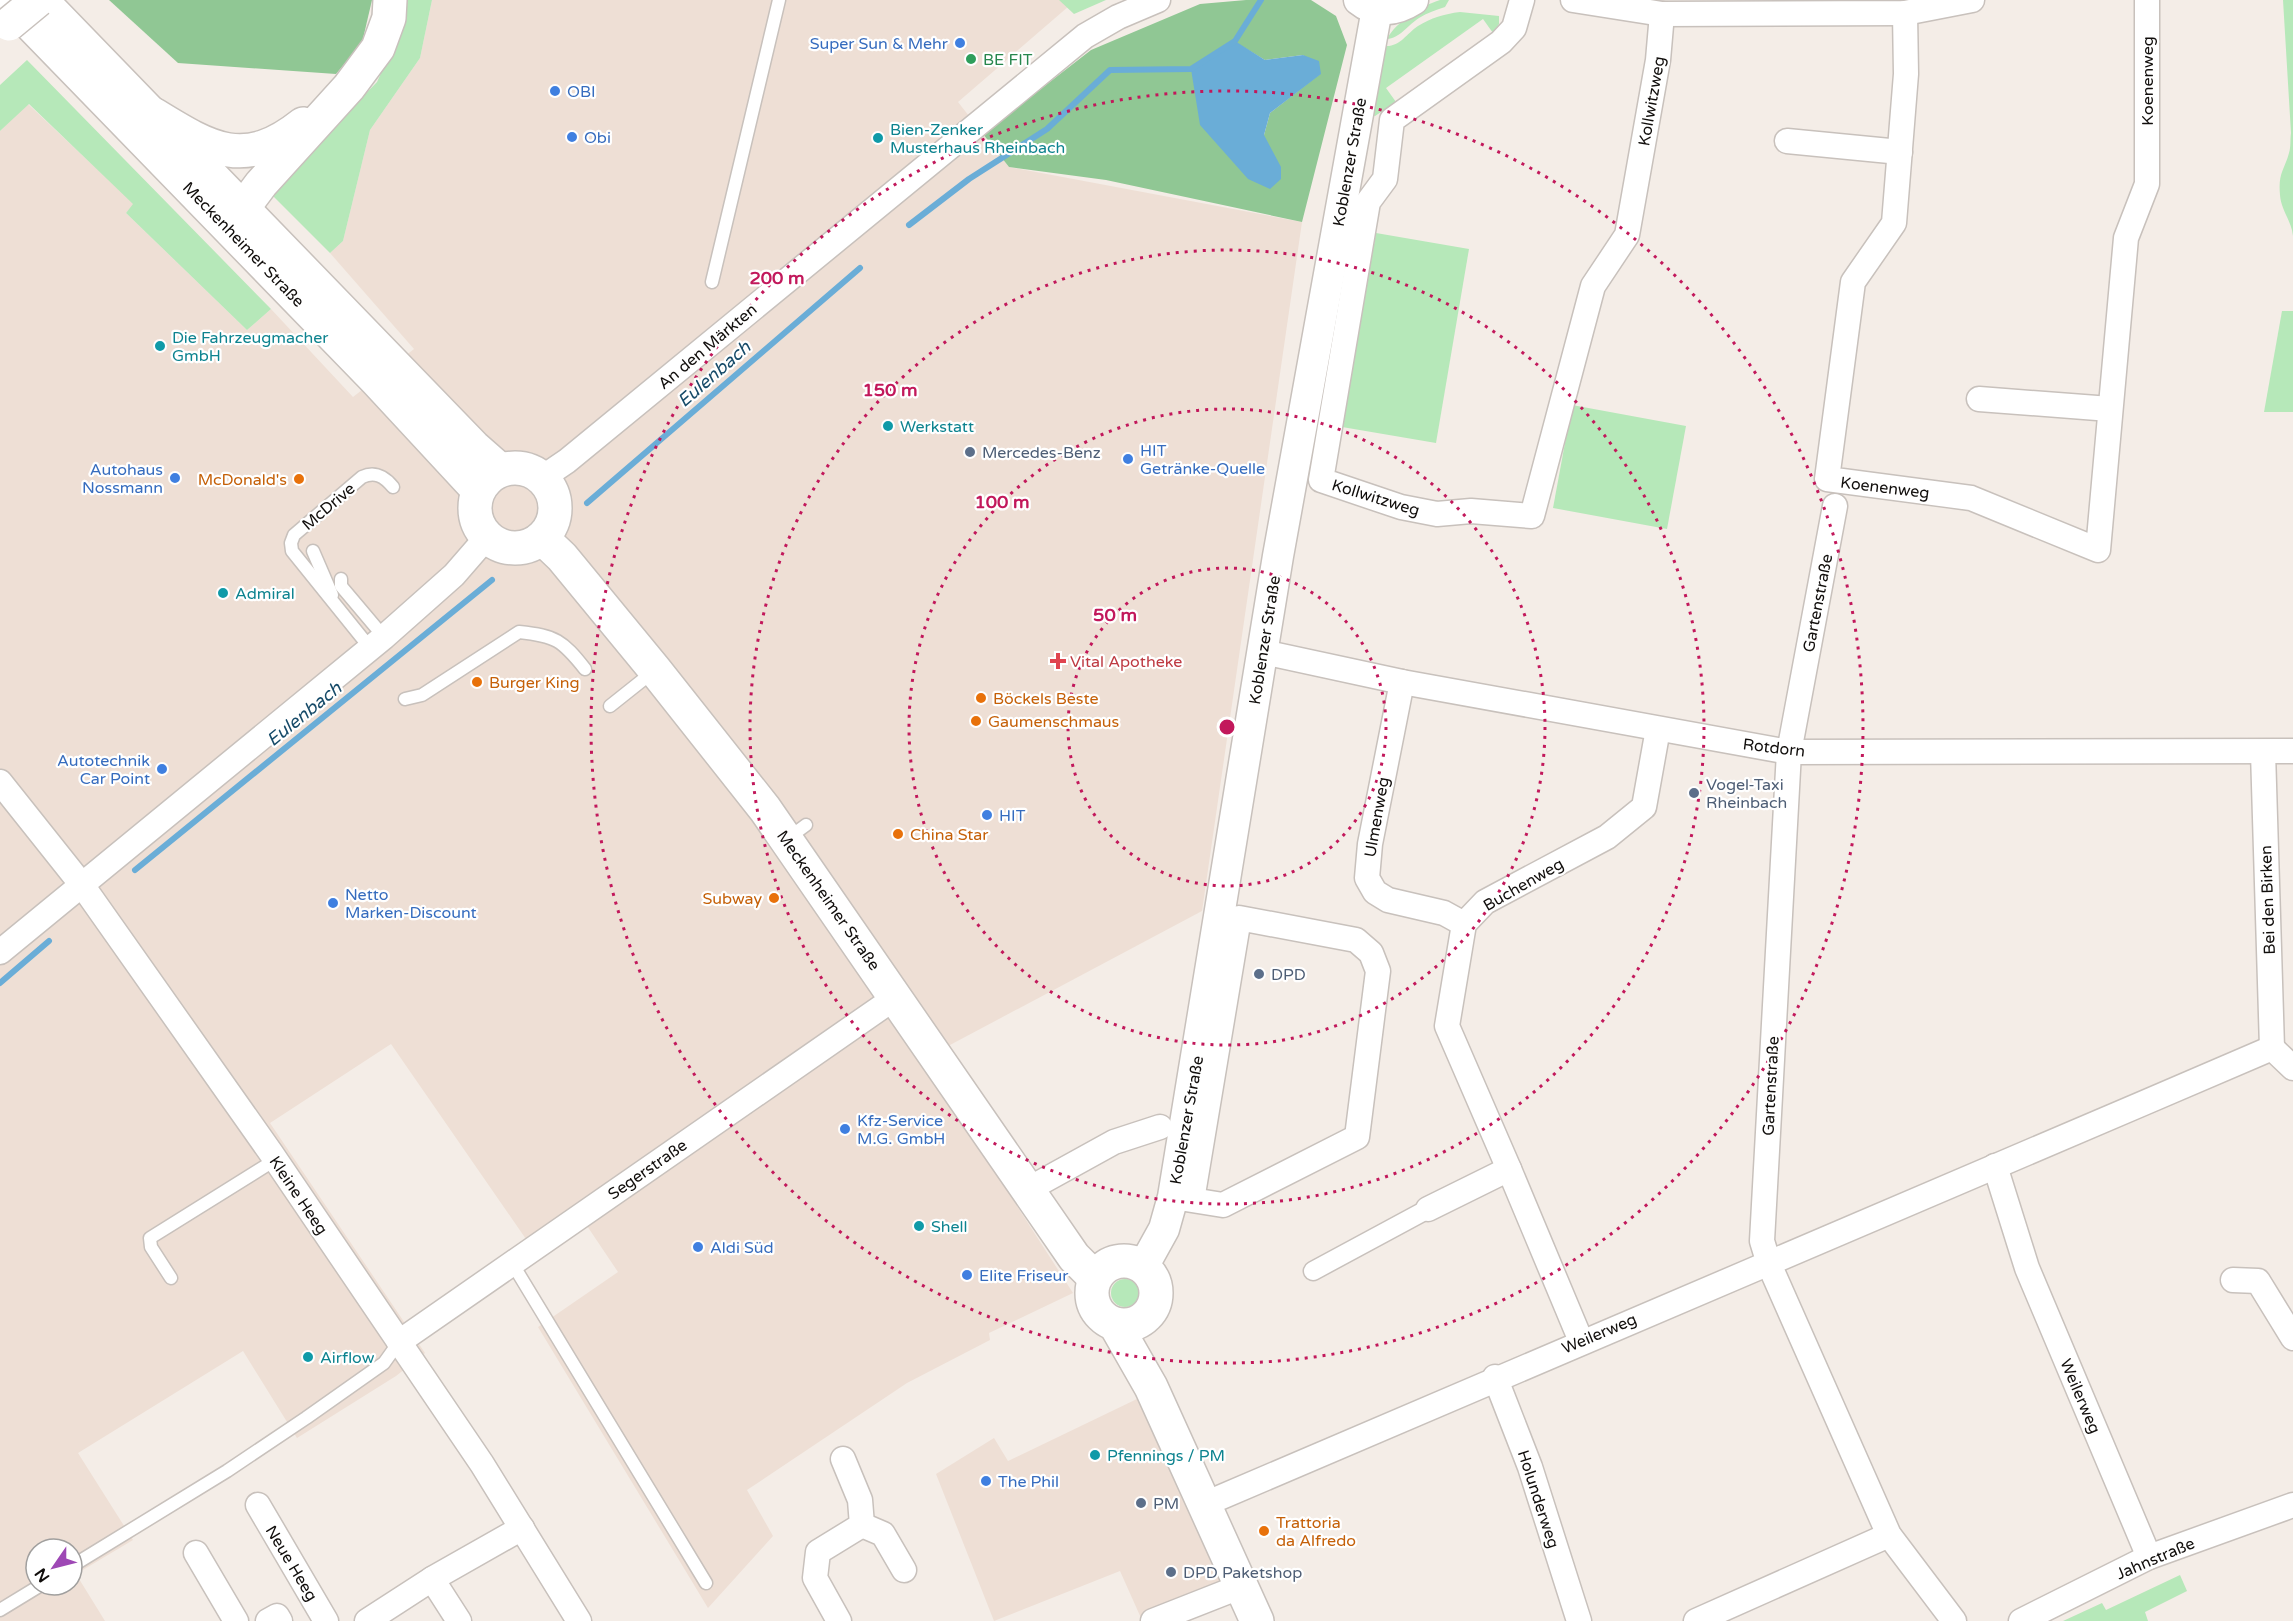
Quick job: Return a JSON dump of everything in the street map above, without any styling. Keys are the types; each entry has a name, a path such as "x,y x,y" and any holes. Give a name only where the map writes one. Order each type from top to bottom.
{"main road":[{"path":"5,19 32,0"},
{"path":"5,19 39,0"},
{"name":"Meckenheimer Straße","path":"39,0 153,114 474,447 489,480"},
{"path":"255,255 243,208 349,87 378,48 389,18 390,0"},
{"name":"Meckenheimer Straße","path":"5,19 255,255 448,455 489,480"},
{"path":"153,114 194,139 232,152 257,150 288,136 349,87"},
{"path":"511,468 527,469 542,478 553,496 555,507 553,522 543,538 529,546 517,548 501,546 487,537 477,521 474,506 489,480 511,468"},
{"name":"Meckenheimer Straße","path":"543,538 797,832 896,997 1074,1257 1095,1278"},
{"path":"1147,1316 1132,1324 1115,1324 1105,1319 1097,1311 1092,1289 1095,1278 1102,1269 1122,1260 1143,1267 1151,1275 1156,1296 1147,1316 1145,1334 1151,1388"},
{"path":"1115,1324 1151,1388 1257,1621"}],"street":[{"name":"An den Märkten","path":"542,478 576,454 1084,36 1118,17 1158,0"},
{"name":"Koblenzer Straße","path":"1143,1267 1182,1198 1229,916 1263,652 1368,5 1389,10 1402,7 1413,0"},
{"name":"Kollwitzweg","path":"1522,0 1514,28 1501,42 1392,120 1385,179 1368,202 1322,480 1401,507 1437,514 1471,511 1532,516 1593,286 1627,235 1658,60 1662,14"},
{"path":"1573,0 1662,14 1905,13 1972,0"},
{"name":"Koenenweg","path":"1905,13 1906,74 1894,223 1853,282 1827,479 1971,498 2098,550 2127,238 2147,184 2147,0"},
{"path":"1787,141 1900,152"},
{"path":"1979,399 2110,409"},
{"name":"Gartenstraße","path":"1835,506 1789,752 1762,1241 1769,1264 1889,1535 1954,1621"},
{"path":"0,952 377,643 454,575 487,537"},
{"name":"Rotdorn","path":"1263,652 1402,682 1789,752 2293,751"},
{"name":"Ulmenweg","path":"1402,682 1370,844 1367,879 1375,892 1388,900 1444,913 1464,924"},
{"name":"Buchenweg","path":"1464,924 1485,902 1607,837 1644,807 1658,729"},
{"name":"Bei den Birken","path":"2263,752 2272,1048"},
{"name":"Kleine Heeg","path":"0,782 82,885 275,1160 482,1464 579,1621"},
{"path":"1182,1198 1223,1205 1357,1137 1378,971 1371,953 1356,940 1229,916"},
{"path":"1464,924 1447,1026 1581,1341"},
{"name":"Segerstraße","path":"399,1342 896,997"},
{"path":"2272,1048 2293,1068"},
{"name":"Weilerweg","path":"1205,1504 1495,1377 1769,1264 2272,1048"},
{"name":"Koblenzer Straße","path":"1027,1190 1114,1142 1160,1128"},
{"name":"Weilerweg","path":"1995,1166 2027,1268 2149,1557"},
{"path":"1313,1271 1428,1209 1509,1169"},
{"path":"2233,1280 2258,1281 2293,1338"},
{"name":"Holunderweg","path":"1495,1377 1530,1467 1579,1621"},
{"path":"843,1459 860,1500 862,1525"},
{"name":"Neue Heeg","path":"258,1505 326,1621"},
{"name":"Jahnstraße","path":"2021,1621 2149,1557 2293,1505"},
{"path":"862,1525 883,1534 904,1570"},
{"path":"839,1621 815,1578 818,1552 862,1525"},
{"path":"367,1621 432,1579 522,1528"},
{"path":"1696,1621 1889,1535"},
{"path":"196,1553 236,1621"},
{"path":"432,1579 459,1621"},
{"path":"1153,1621 1242,1586"},
{"path":"268,1621 277,1616 280,1621"}],"lane":[{"path":"712,282 779,0"},
{"name":"McDrive","path":"337,607 292,551 291,543 294,535 362,477 370,473 385,477 393,487"},
{"path":"313,551 337,607 377,643"},
{"path":"342,579 341,586 377,643"},
{"path":"405,699 422,695 519,632 548,636 560,641 585,669"},
{"path":"610,706 655,670"},
{"path":"171,1278 151,1247 150,1238 275,1160"},
{"path":"512,1263 706,1583"},
{"path":"84,1559 227,1471 306,1418 384,1363 399,1342"},
{"path":"0,1610 24,1595"}],"shaded area":[{"path":"432,0 1076,0 958,102 1009,167 1302,222 1202,911 950,1045 925,1063 1073,1293 989,1333 990,1340 907,1383 747,1490 773,1536 708,1608 538,1327 618,1272 577,1211 528,1242 391,1044 270,1123 425,1353 396,1376 297,1438 243,1351 78,1453 133,1540 84,1569 84,1537 24,1537 24,1597 84,1597 84,1587 105,1621 0,1621 0,131 28,104 134,204 126,213 247,330 271,309 353,397 414,349 330,253 343,241 370,130 420,58"},
{"path":"1139,1398 1225,1583 1141,1618 1120,1571 994,1621 936,1474 994,1438 1008,1461"}],"green space":[{"path":"109,0 372,0 362,43 336,74 178,63"},
{"path":"405,0 432,0 420,58 370,130 343,241 330,253 270,193 377,82 406,18"},
{"path":"1059,0 1106,0 1074,14"},
{"path":"1246,0 1311,0 1336,16 1347,45 1302,222 1106,180 1009,167 983,134 1091,50 1200,4","holes":["1235,42 1265,60 1303,55 1320,74 1270,113 1264,135"]},
{"path":"1440,0 1449,0 1445,7 1422,16 1400,34 1387,39 1396,27 1410,15"},
{"path":"2283,0 2293,0 2293,236 2281,200 2280,188 2281,177 2290,151 2291,133"},
{"path":"1460,12 1499,16 1499,24 1493,33 1483,19 1386,88 1396,102 1375,116 1368,114 1385,46 1399,42 1418,26 1428,21"},
{"path":"27,60 271,309 247,330 126,213 133,204 29,104 0,131 0,85"},
{"path":"1376,233 1469,249 1436,443 1342,427"},
{"path":"2282,311 2293,311 2293,412 2264,412"},
{"path":"1572,405 1686,426 1667,529 1553,508"},
{"path":"1125,1279 1135,1283 1139,1293 1135,1303 1125,1307 1115,1303 1111,1293 1115,1283"},
{"path":"2180,1575 2187,1591 2145,1612 2148,1621 2063,1621 2102,1603 2106,1610"}],"water":[{"path":"1235,41 1265,60 1303,55 1319,61 1321,74 1270,113 1264,135 1281,167 1281,179 1270,189 1248,179 1200,125 1191,69"}],"waterway":[{"name":"Eulenbach","path":"909,225 969,179 1047,129 1110,70 1191,69 1235,41 1261,0"},
{"name":"Eulenbach","path":"587,503 860,268"},
{"name":"Eulenbach","path":"135,870 492,580"},
{"name":"Eulenbach","path":"0,983 49,941"}],"place":[{"name":"Super Sun & Mehr","path":"960,43"},
{"name":"BE FIT","path":"971,59"},
{"name":"OBI","path":"555,91"},
{"name":"Obi","path":"572,137"},
{"name":"Bien-Zenker Musterhaus Rheinbach","path":"878,138"},
{"name":"Die Fahrzeugmacher GmbH","path":"160,346"},
{"name":"Werkstatt","path":"888,426"},
{"name":"Mercedes-Benz","path":"970,452"},
{"name":"HIT Getränke-Quelle","path":"1128,459"},
{"name":"Autohaus Nossmann","path":"175,478"},
{"name":"McDonald's","path":"299,479"},
{"name":"Admiral","path":"223,593"},
{"name":"Vital Apotheke","path":"1058,661"},
{"name":"Burger King","path":"477,682"},
{"name":"Böckels Beste","path":"981,698"},
{"name":"Gaumenschmaus","path":"976,721"},
{"name":"Autotechnik Car Point","path":"162,769"},
{"name":"Vogel-Taxi Rheinbach","path":"1694,793"},
{"name":"HIT","path":"987,815"},
{"name":"China Star","path":"898,834"},
{"name":"Subway","path":"774,898"},
{"name":"Netto Marken-Discount","path":"333,903"},
{"name":"DPD","path":"1259,974"},
{"name":"Kfz-Service M.G. GmbH","path":"845,1129"},
{"name":"Shell","path":"919,1226"},
{"name":"Aldi Süd","path":"698,1247"},
{"name":"Elite Friseur","path":"967,1275"},
{"name":"Airflow","path":"308,1357"},
{"name":"Pfennings / PM","path":"1095,1455"},
{"name":"The Phil","path":"986,1481"},
{"name":"PM","path":"1141,1503"},
{"name":"Trattoria da Alfredo","path":"1264,1531"},
{"name":"DPD Paketshop","path":"1171,1572"}]}
